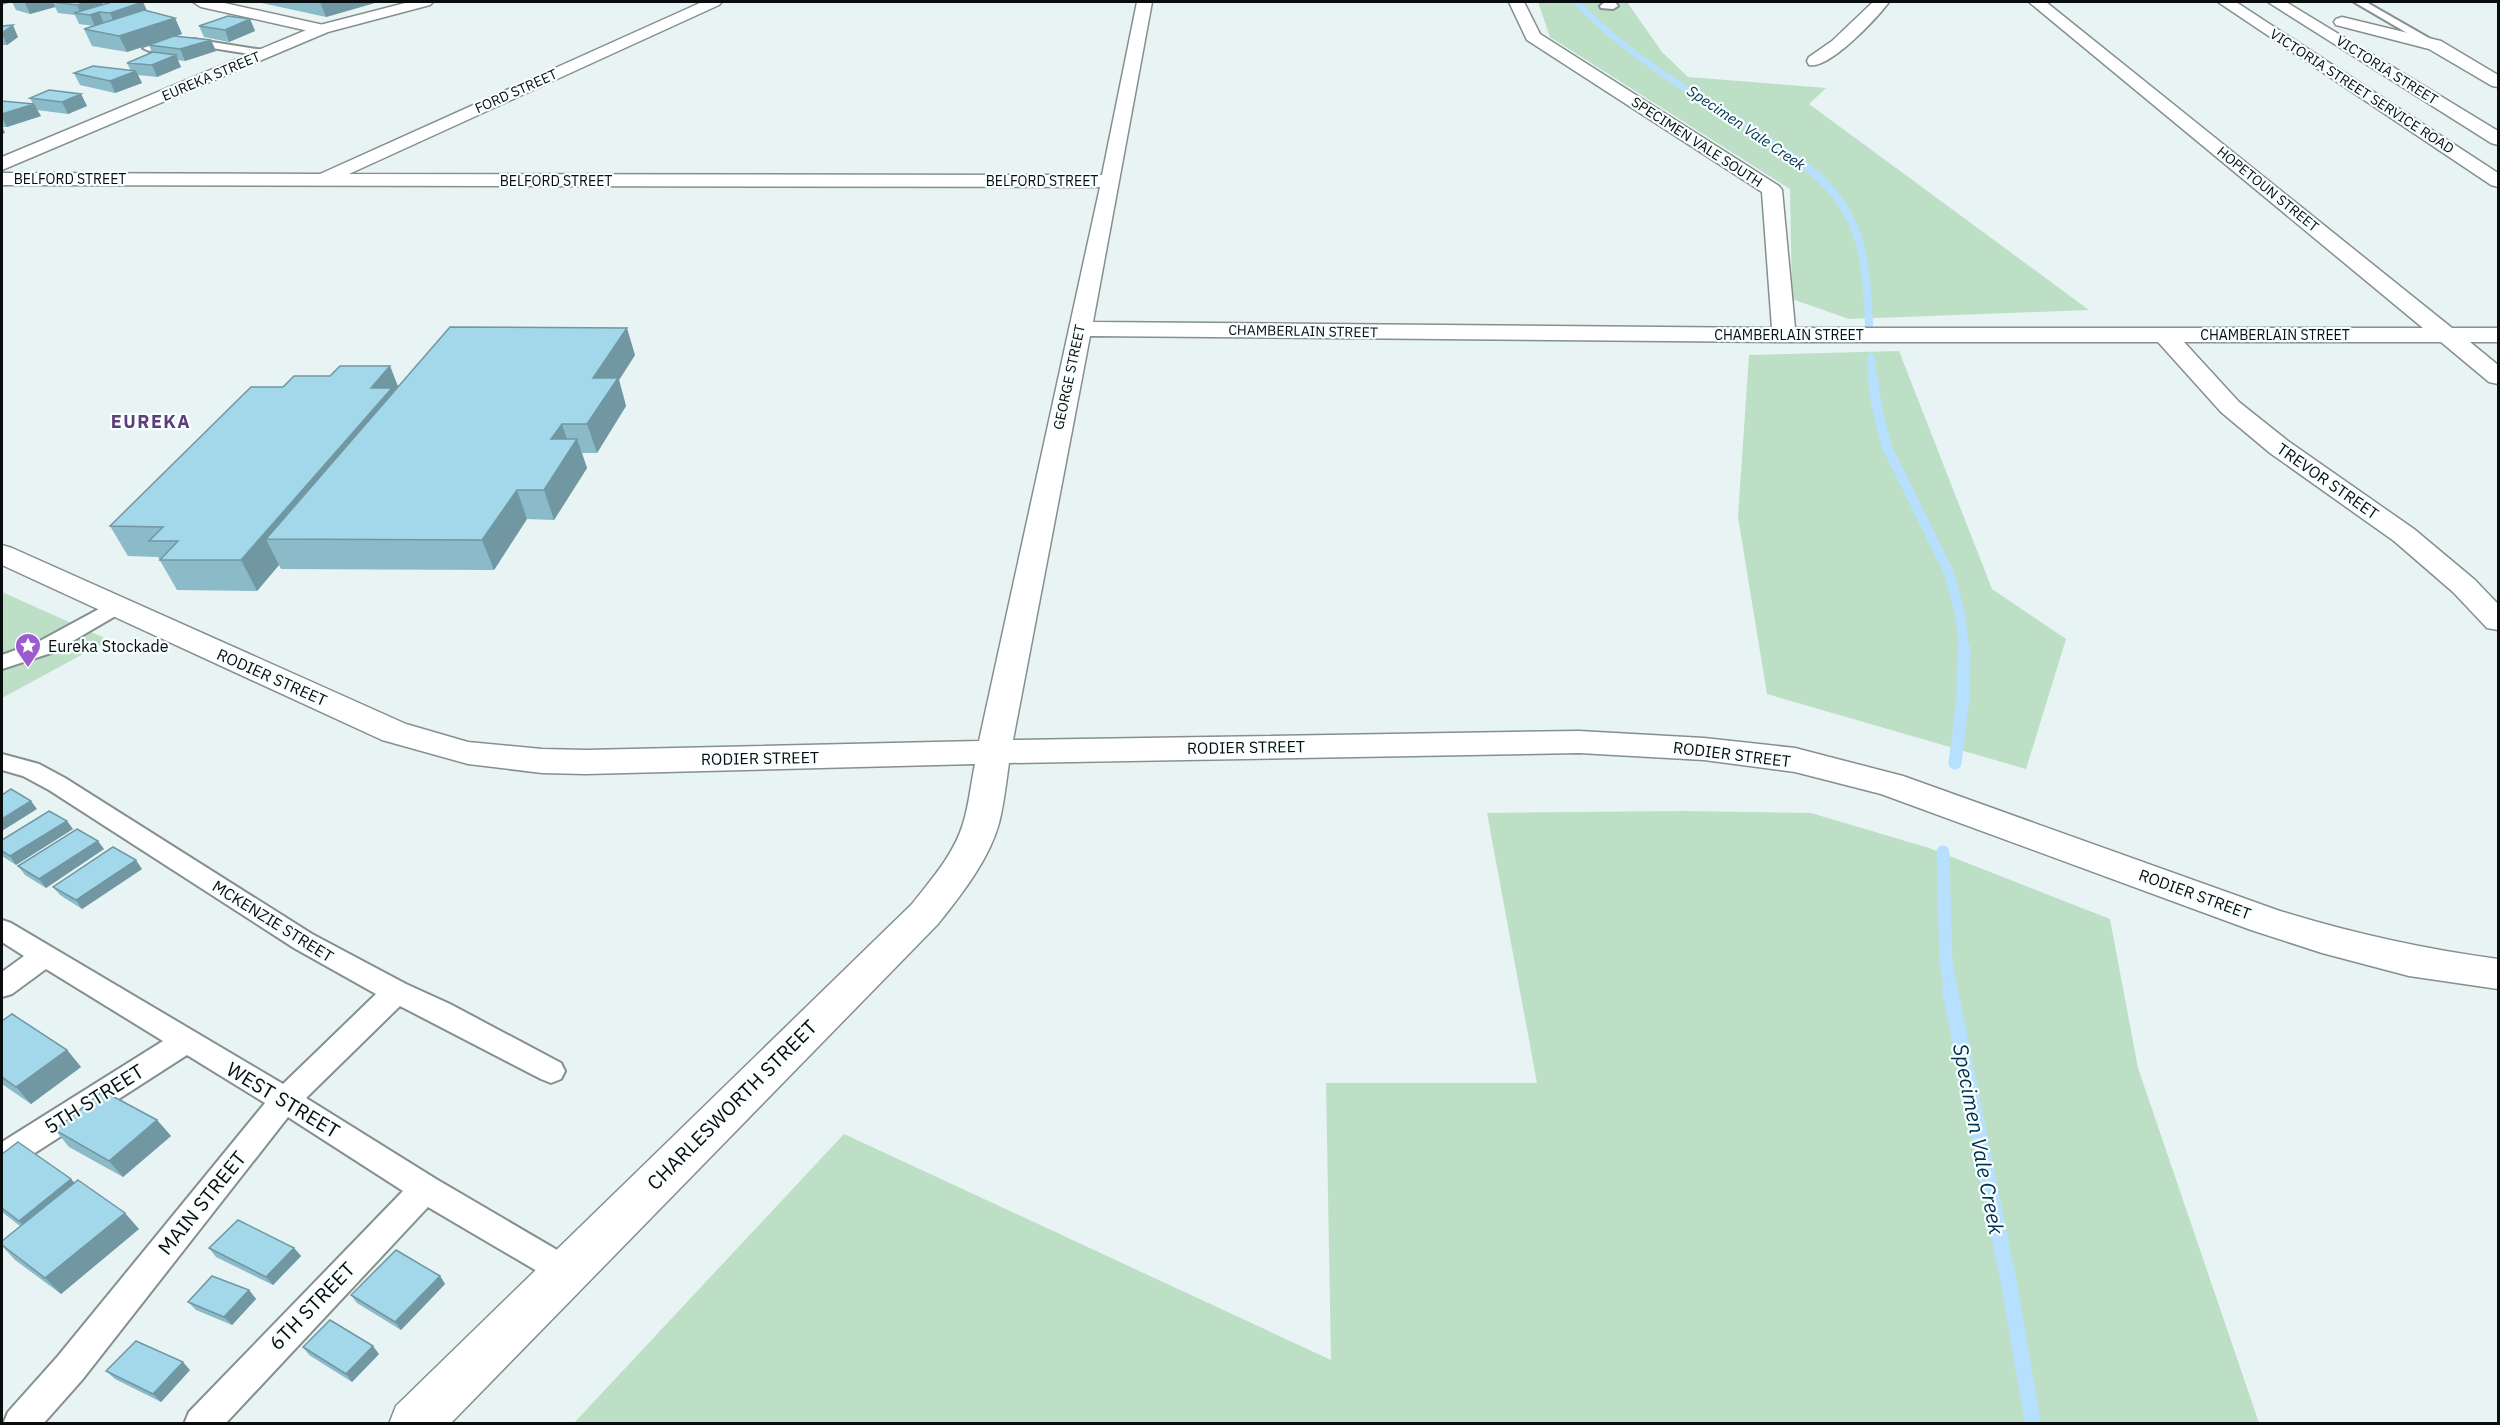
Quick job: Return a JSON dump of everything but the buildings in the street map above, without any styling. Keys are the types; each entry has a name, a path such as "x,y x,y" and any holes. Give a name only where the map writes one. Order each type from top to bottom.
{"street":[{"path":"201,2 322,29"},
{"name":"EUREKA STREET","path":"2,164 322,29 425,2"},
{"name":"FORD STREET","path":"318,181 714,2"},
{"name":"GEORGE STREET","path":"993,752 1111,181 1145,2"},
{"name":"SPECIMEN VALE SOUTH","path":"1517,2 1533,37 1772,190 1784,335"},
{"path":"1815,61 1838,45 1881,2"},
{"name":"HOPETOUN STREET","path":"2037,2 2499,377"},
{"name":"VICTORIA STREET SERVICE ROAD","path":"2226,2 2499,181"},
{"name":"VICTORIA STREET","path":"2276,2 2499,139"},
{"name":"VICTORIA STREET","path":"2325,12 2391,51"},
{"path":"2342,22 2434,45 2499,82"},
{"name":"BELFORD STREET","path":"2,179 1111,181"},
{"name":"CHAMBERLAIN STREET","path":"1079,329 1784,335 2499,335"},
{"name":"TREVOR STREET","path":"2164,334 2209,387 2230,407 2279,447 2411,541 2464,586 2499,621"},
{"name":"RODIER STREET","path":"2,554 394,732 468,753 523,760 586,762 993,752 1579,742 1704,748 1805,763 1891,785 2264,920 2362,950 2407,961 2499,974"},
{"name":"CHARLESWORTH STREET","path":"414,1424 925,914 948,886 974,842 981,824 993,752"}],"lane":[{"path":"2359,2 2434,45"},
{"path":"149,48 171,41 188,40 263,54"},
{"path":"2,662 46,647 117,607"},
{"name":"MCKENZIE STREET","path":"2,762 31,770 57,784 303,941 396,992 440,1012 551,1071"},
{"name":"WEST STREET","path":"2,930 285,1100 425,1189 565,1271"},
{"path":"2,986 45,956"},
{"name":"MAIN STREET","path":"20,1424 70,1368 285,1100 396,992"},
{"name":"5TH STREET","path":"2,1158 186,1041"},
{"name":"6TH STREET","path":"201,1424 425,1189"}],"green space":[{"path":"1538,2 1627,2 1662,52 1688,77 1826,88 1809,104 2089,310 1849,319 1792,299 1790,189 1550,37"},
{"path":"1899,351 1992,589 2066,639 2026,769 1767,694 1738,517 1749,355"},
{"name":"Eureka Stockade","path":"2,592 109,640 2,698"},
{"path":"1683,811 1811,813 1929,848 2110,919 2138,1068 2259,1423 574,1423 844,1134 1331,1360 1326,1083 1537,1083 1487,813"}],"waterway":[{"name":"Specimen Vale Creek","path":"1576,2 1610,34 1646,62 1809,168"},
{"name":"Specimen Vale Creek","path":"1807,167 1840,201 1858,238 1866,279 1869,325"},
{"name":"Specimen Vale Creek","path":"1871,357 1873,381"},
{"name":"Specimen Vale Creek","path":"1873,379 1877,409 1887,447 1949,573 1960,613 1964,650"},
{"name":"Specimen Vale Creek","path":"1955,763 1963,698 1964,650"},
{"name":"Specimen Vale Creek","path":"1943,852 1946,963 1951,992"},
{"name":"Specimen Vale Creek","path":"1950,990 2009,1284 2033,1424"}],"place":[{"name":"Eureka Stockade","path":"28,669"}],"district":[{"name":"EUREKA","path":"151,422"}]}
